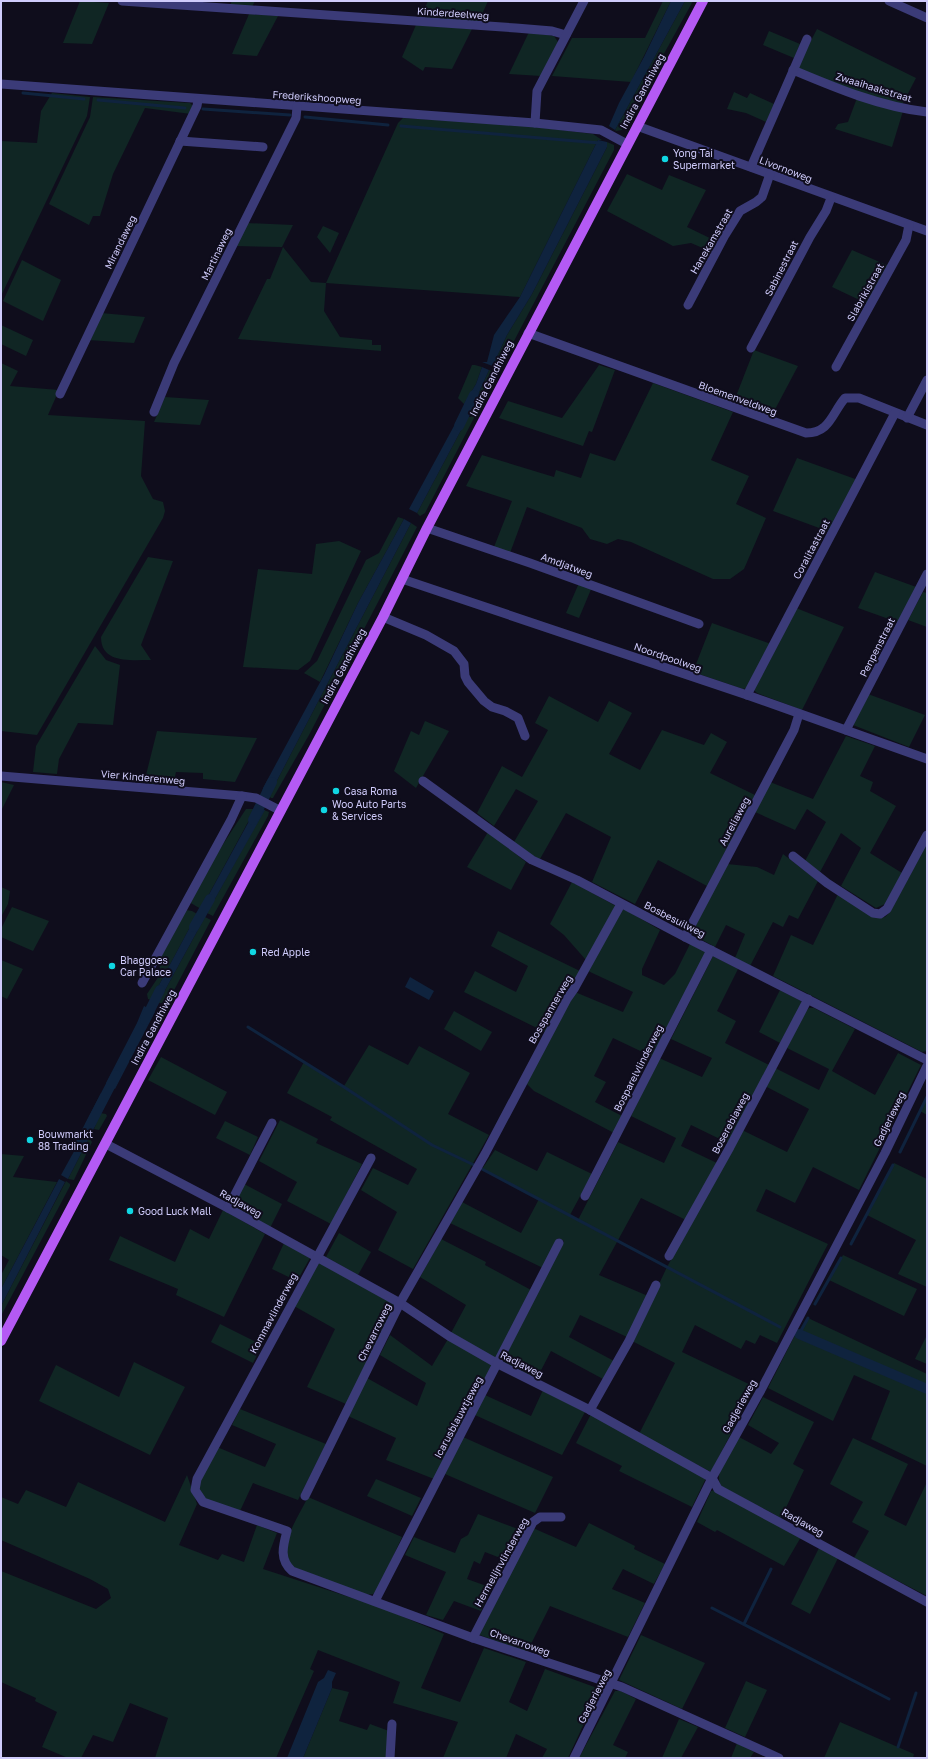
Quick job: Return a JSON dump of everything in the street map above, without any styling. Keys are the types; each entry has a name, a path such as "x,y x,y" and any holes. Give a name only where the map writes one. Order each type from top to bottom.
{"main road":[{"name":"Indira Gandhiweg","path":"1,1341 106,1144 276,808 383,617 427,528 702,1"}],"street":[{"name":"Kinderdeelweg","path":"122,1 516,28 552,31 566,35"},
{"path":"535,123 537,91 584,1"},
{"path":"889,1 927,18"},
{"path":"751,167 807,39"},
{"name":"Zwaaihaakstraat","path":"793,70 849,93 913,110 927,112"},
{"name":"Frederikshoopweg","path":"1,84 198,100 535,123 601,130 627,144"},
{"name":"Mirandaweg","path":"60,394 197,106 198,100"},
{"name":"Martinaweg","path":"154,412 174,363 296,118 297,107"},
{"name":"Livornoweg","path":"637,126 770,174 831,198 927,231"},
{"path":"180,141 263,147"},
{"name":"Hanekamstraat","path":"688,305 740,211 762,197 770,174"},
{"name":"Sabinestraat","path":"751,348 810,237 826,211 831,198"},
{"name":"Slabrikistraat","path":"836,368 906,240 909,225"},
{"name":"Bloemenveldweg","path":"528,333 806,433 815,433 829,423 845,398 859,398 895,414 927,425"},
{"path":"906,418 927,380"},
{"name":"Coralitastraat","path":"747,695 895,414"},
{"name":"Amdjatweg","path":"427,528 530,563 699,624"},
{"name":"Penpenstraat","path":"846,730 927,574"},
{"name":"Noordpoolweg","path":"402,579 747,695 927,759"},
{"path":"383,617 426,635 454,650 464,664 465,676 468,682 488,704 518,718 525,736"},
{"name":"Aureliaweg","path":"685,937 794,730 799,714"},
{"name":"Vier Kinderenweg","path":"1,776 242,796 256,798 276,808"},
{"name":"Bosbesuilweg","path":"423,781 532,860 577,880 685,937 927,1060"},
{"path":"142,983 231,820 242,796"},
{"path":"793,856 827,883 873,913 880,914 887,909 927,835"},
{"name":"Bosspannerweg","path":"470,1181 566,999 574,989 621,904"},
{"name":"Bosparelvlinderweg","path":"585,1196 711,950"},
{"name":"Boserebiaweg","path":"669,1256 730,1147 808,1000"},
{"name":"Gadjerieweg","path":"574,1758 612,1685 712,1478 760,1390 881,1159 927,1066"},
{"path":"228,1208 272,1123"},
{"name":"Radjaweg","path":"106,1144 228,1208 400,1303 449,1336 498,1364 590,1410 712,1478 718,1489 927,1602"},
{"name":"Kommavlinderweg","path":"287,1531 204,1502 195,1490 197,1479 370,1158"},
{"name":"Chevarroweg","path":"305,1496 400,1303 470,1181"},
{"name":"Icarusblauwtjeweg","path":"375,1601 559,1243"},
{"path":"590,1410 629,1341 656,1285"},
{"name":"Hermelijnvlinderweg","path":"473,1638 533,1522 540,1517 561,1517"},
{"name":"Chevarroweg","path":"287,1531 282,1552 285,1565 292,1571 473,1638 612,1685 622,1687 779,1758"},
{"path":"390,1758 392,1724"}],"green space":[{"path":"80,1 109,3 92,44 63,43"},
{"path":"232,1 255,1 252,7 230,5"},
{"path":"428,1 488,1 478,23 419,20"},
{"path":"663,1 671,1 631,82 552,76 572,38 645,38"},
{"path":"685,1 693,1 622,130 616,131 615,130"},
{"path":"249,14 278,16 257,56 232,54"},
{"path":"416,25 472,29 452,69 425,67 423,71 402,57"},
{"path":"817,29 916,78 902,105 847,89 801,72 798,66"},
{"path":"769,31 800,44 794,58 763,45"},
{"path":"529,32 554,36 558,42 541,76 509,74"},
{"path":"734,92 747,98 750,93 774,104 766,122 746,113 727,109"},
{"path":"52,93 90,97 87,116 1,296 1,141 37,143 41,111"},
{"path":"93,97 190,103 193,106 191,114 145,108 113,174 100,216 93,216 89,225 49,204 90,117"},
{"path":"857,98 903,111 892,147 835,129 838,124 848,122"},
{"path":"403,118 521,125 593,134 602,140 598,140 520,297 326,283 398,123"},
{"path":"607,142 614,145 614,150 502,364 496,369 494,363 507,335 532,294 607,147"},
{"path":"627,174 662,190 669,175 706,190 687,227 718,242 712,252 691,243 673,246 607,211"},
{"path":"246,223 293,225 282,247 235,246"},
{"path":"323,226 339,233 330,253 317,237"},
{"path":"283,247 311,282 326,283 324,311 340,337 372,340 372,345 381,345 381,351 238,339 267,279 270,279"},
{"path":"852,250 889,266 868,304 832,287"},
{"path":"22,260 61,280 43,321 3,301"},
{"path":"101,313 145,317 134,343 88,340"},
{"path":"1,325 33,340 26,356 1,344"},
{"path":"754,350 798,366 771,417 733,404"},
{"path":"1,363 18,371 10,386 59,390 48,415 145,421 141,476 153,499 163,502 165,511 163,518 37,735 1,731"},
{"path":"472,365 482,367 476,384 464,404 458,398"},
{"path":"599,365 615,370 592,432 589,431 583,446 499,418 508,401 562,418"},
{"path":"489,370 496,372 496,375 478,410 475,411 472,408"},
{"path":"653,383 733,412 711,460 749,476 736,504 766,518 744,569 730,579 713,579 631,542 618,539 607,544 590,539 582,528 527,507 510,553 494,547 512,501 466,486 482,455 554,477 556,470 581,478 590,453 615,461"},
{"path":"165,397 209,400 200,425 154,422"},
{"path":"473,415 475,416 425,513 420,516 417,513 468,417"},
{"path":"797,458 858,480 830,532 773,511"},
{"path":"398,517 404,519 358,603 320,682 304,673 317,661 366,560 379,553"},
{"path":"411,523 417,527 309,735 273,798 271,798 269,796"},
{"path":"339,541 361,551 310,661 298,670 243,667 258,569 312,574 316,544"},
{"path":"148,557 173,561 141,645 151,660 118,659 106,652 102,646 101,637"},
{"path":"875,572 919,588 900,623 858,608"},
{"path":"579,583 592,587 579,618 566,613"},
{"path":"923,592 927,593 927,627 908,620"},
{"path":"796,608 844,627 802,710 757,693 754,690"},
{"path":"712,623 771,644 747,688 743,689 693,672"},
{"path":"95,646 106,660 120,665 113,725 78,723 59,759 57,774 33,772 36,746"},
{"path":"868,694 925,715 909,747 853,725"},
{"path":"549,696 598,722 609,701 632,713 609,754 640,770 662,730 704,745 711,733 727,742 710,773 755,795 707,886 658,860 635,904 592,882 611,837 566,813 540,859 531,856 514,842 538,801 516,789 494,826 477,813 502,766 522,777 548,730 535,723"},
{"path":"425,721 449,731 416,788 394,771 411,731 419,735"},
{"path":"157,731 257,738 235,782 203,779 203,773 176,772 173,785 144,783"},
{"path":"846,736 875,746 860,776 873,782 870,791 896,806 870,853 902,873 885,904 876,908 841,886 861,848 841,833 820,872 805,861 826,822 807,809 795,830 755,812 770,782 813,799"},
{"path":"1,782 14,785 1,811"},
{"path":"246,809 253,809 254,811 201,909 189,902 198,884 208,871 216,855"},
{"path":"264,810 269,812 268,816 213,916 207,913"},
{"path":"488,832 526,862 511,890 467,867"},
{"path":"927,844 927,1051 922,1052 773,976 791,935 813,945 838,894 877,918 885,917 890,912"},
{"path":"783,854 818,881 798,919 789,915 783,927 773,922 750,966 735,958 745,934 726,925 715,947 697,937 694,932 695,927 727,864 757,867 774,875"},
{"path":"572,882 616,906 586,960 564,935 550,924"},
{"path":"1,887 10,891 8,904 1,917"},
{"path":"12,907 49,921 33,951 1,937 1,929"},
{"path":"186,910 197,914 151,1000 148,999 147,994 161,973 160,966 164,950"},
{"path":"622,910 626,910 660,930 642,969 642,975 664,985 675,974 690,944 707,952 653,1057 613,1038 594,1076 606,1082 595,1102 622,1116 614,1133 534,1091 526,1083 575,992 623,1012 633,992 588,971"},
{"path":"205,917 211,920 171,996 169,995 164,1003 158,1003"},
{"path":"498,931 580,971 564,994 545,1032 464,992 475,971 516,992 528,966 491,946"},
{"path":"713,956 738,969 717,1011 736,1021 725,1043 769,1065 728,1143 691,1125 681,1146 717,1163 686,1220 641,1198 599,1275 648,1296 627,1337 580,1315 569,1337 614,1361 603,1379 551,1351 536,1380 502,1362 564,1241 558,1238 543,1268 450,1223 462,1202 521,1233 539,1199 482,1169 495,1150 537,1171 547,1152 592,1174 570,1215 578,1220 618,1142 664,1163 676,1138 631,1116 659,1058 702,1077 712,1058 671,1039"},
{"path":"1,960 23,969 7,999 1,996"},
{"path":"780,990 801,1001 801,1004 780,1043 759,1032"},
{"path":"809,1008 814,1008 855,1029 832,1071 875,1095 898,1053 921,1065 859,1190 813,1167 795,1203 766,1189 756,1211 828,1244 777,1343 760,1335 755,1344 746,1340 741,1349 695,1325 682,1352 755,1387 711,1472 639,1434 675,1363 632,1341 667,1267 742,1130 787,1152 809,1109 765,1086 775,1068 819,1090 829,1069 787,1048 804,1013"},
{"path":"454,1011 492,1032 481,1051 444,1029"},
{"path":"369,1045 408,1065 419,1046 470,1073 448,1114 489,1135 413,1269 378,1250 397,1212 361,1190 373,1168 408,1185 417,1169 330,1120 332,1117 287,1093 304,1062 344,1086"},
{"path":"161,1057 227,1092 215,1115 148,1080"},
{"path":"927,1097 927,1115 920,1111"},
{"path":"100,1113 106,1114 107,1116 99,1130 94,1129"},
{"path":"280,1120 318,1139 316,1143 362,1164 331,1224 287,1201 297,1182 259,1161"},
{"path":"225,1121 258,1137 250,1155 216,1138"},
{"path":"89,1138 92,1142 74,1180 68,1179"},
{"path":"1,1154 24,1156 13,1177 57,1182 1,1289 1,1275 9,1260 1,1255"},
{"path":"894,1163 927,1179 927,1287 898,1274 916,1240 867,1215"},
{"path":"66,1181 70,1184 70,1186 1,1316 1,1306"},
{"path":"244,1184 282,1204 270,1228 232,1207"},
{"path":"223,1210 265,1234 224,1317 176,1295 178,1289 109,1260 120,1236 175,1262 190,1229 209,1239"},
{"path":"339,1233 371,1252 358,1275 326,1257"},
{"path":"441,1239 486,1262 485,1265 531,1290 496,1359 451,1333 466,1305 420,1277"},
{"path":"284,1243 310,1258 297,1281 272,1269"},
{"path":"843,1255 917,1289 904,1316 829,1280"},
{"path":"317,1261 395,1305 346,1404 307,1387 335,1329 294,1306"},
{"path":"808,1318 927,1374 927,1466 871,1439 890,1391 854,1375 833,1421 768,1388 796,1333 799,1334"},
{"path":"220,1324 262,1345 253,1363 211,1342"},
{"path":"390,1335 432,1366 448,1339 493,1365 434,1479 386,1460 396,1438 348,1416 367,1378 417,1406 426,1383 380,1355"},
{"path":"927,1335 927,1364 915,1359"},
{"path":"134,1362 185,1387 150,1455 39,1401 56,1365 119,1397"},
{"path":"543,1390 585,1412 562,1455 475,1415 485,1395 531,1416"},
{"path":"763,1397 814,1422 793,1464 804,1470 781,1518 721,1486 719,1480 721,1467 739,1437 771,1454 779,1443 748,1425"},
{"path":"240,1409 326,1444 298,1500 253,1483 240,1511 204,1499 198,1489 201,1478 217,1447 265,1467 276,1444 232,1425"},
{"path":"591,1414 706,1478 692,1507 619,1471 622,1466 576,1443"},
{"path":"463,1437 553,1477 535,1513 445,1474"},
{"path":"853,1438 908,1464 884,1515 906,1526 927,1482 927,1596 854,1558 869,1531 852,1522 863,1502 830,1484"},
{"path":"187,1475 197,1504 179,1545 218,1560 222,1554 244,1562 257,1525 277,1533 263,1569 380,1607 444,1634 421,1688 460,1702 484,1648 526,1662 509,1702 527,1711 545,1669 600,1689 568,1758 542,1758 547,1749 516,1734 506,1758 443,1758 458,1722 393,1703 400,1682 318,1650 310,1669 314,1671 276,1758 155,1758 168,1718 130,1703 113,1742 93,1735 81,1758 68,1758 42,1747 57,1712 35,1701 36,1698 1,1682 1,1571 96,1609 111,1598 108,1589 90,1579 1,1540 1,1497 18,1504 26,1490 66,1507 78,1482 165,1522"},
{"path":"376,1479 421,1498 412,1516 367,1496"},
{"path":"715,1490 801,1537 784,1566 717,1530 715,1532 697,1522 711,1491"},
{"path":"308,1497 402,1537 378,1589 373,1594 366,1595 293,1567 288,1559 288,1541 294,1523"},
{"path":"478,1514 523,1531 508,1561 485,1552 480,1564 474,1561 467,1579 492,1588 481,1611 454,1601 443,1620 426,1615 446,1572 405,1555 414,1537 455,1553 461,1539 468,1535"},
{"path":"589,1523 635,1546 634,1549 665,1564 654,1584 623,1569 612,1589 645,1603 628,1637 550,1606 527,1652 477,1634 533,1528 576,1547"},
{"path":"819,1548 838,1558 810,1614 791,1604"},
{"path":"641,1635 705,1663 682,1709 619,1680"},
{"path":"746,1681 767,1690 745,1737 725,1728"},
{"path":"332,1688 349,1692 339,1721 367,1730 370,1724 389,1731 387,1758 303,1758"},
{"path":"615,1691 621,1691 636,1699 613,1745 628,1752 625,1758 579,1758"},
{"path":"679,1719 698,1727 681,1758 662,1758"},
{"path":"840,1722 914,1754 913,1758 824,1758"},
{"path":"737,1743 754,1752 750,1758 731,1758"}],"water":[{"path":"671,1 685,1 615,130 609,126 619,103 644,57"},
{"path":"598,140 607,142 607,147 532,294 507,335 494,363 495,367 482,362 487,362 494,335 520,297"},
{"path":"482,367 489,370 472,408 464,404 476,384"},
{"path":"461,413 468,417 417,513 409,509"},
{"path":"404,519 411,523 269,796 262,792 263,788 324,675 358,603"},
{"path":"256,806 265,810 207,913 201,909 254,812 254,807"},
{"path":"197,914 205,917 158,1003 151,1000"},
{"path":"410,977 434,991 429,1000 405,987"},
{"path":"144,1006 155,1012 115,1089 106,1083 137,1023"},
{"path":"101,1093 109,1098 94,1128 85,1124"},
{"path":"83,1135 89,1138 68,1179 61,1175"},
{"path":"59,1179 65,1182 1,1306 1,1289"},
{"path":"328,1670 336,1673 332,1682 332,1688 303,1758 287,1758 318,1682 324,1678"}],"waterway":[{"path":"23,93 84,99"},
{"path":"98,100 185,108"},
{"path":"203,109 290,115"},
{"path":"305,117 388,125"},
{"path":"401,126 600,143"},
{"path":"459,426 474,395"},
{"path":"253,820 272,782"},
{"path":"194,927 210,899"},
{"path":"145,1020 160,990"},
{"path":"248,1027 344,1087 432,1145 474,1165"},
{"path":"78,1148 116,1075"},
{"path":"900,1152 927,1097"},
{"path":"851,1244 893,1165"},
{"path":"482,1169 780,1327"},
{"path":"815,1304 841,1258"},
{"path":"799,1334 808,1318"},
{"path":"799,1334 927,1389"},
{"path":"744,1624 771,1569"},
{"path":"712,1608 889,1699"},
{"path":"898,1747 916,1693"}],"place":[{"name":"Yong Tai Supermarket","path":"665,159"},
{"name":"Casa Roma","path":"336,791"},
{"name":"Woo Auto Parts & Services","path":"324,810"},
{"name":"Red Apple","path":"253,952"},
{"name":"Bhaggoes Car Palace","path":"112,966"},
{"name":"Bouwmarkt 88 Trading","path":"30,1140"},
{"name":"Good Luck Mall","path":"130,1211"}]}
